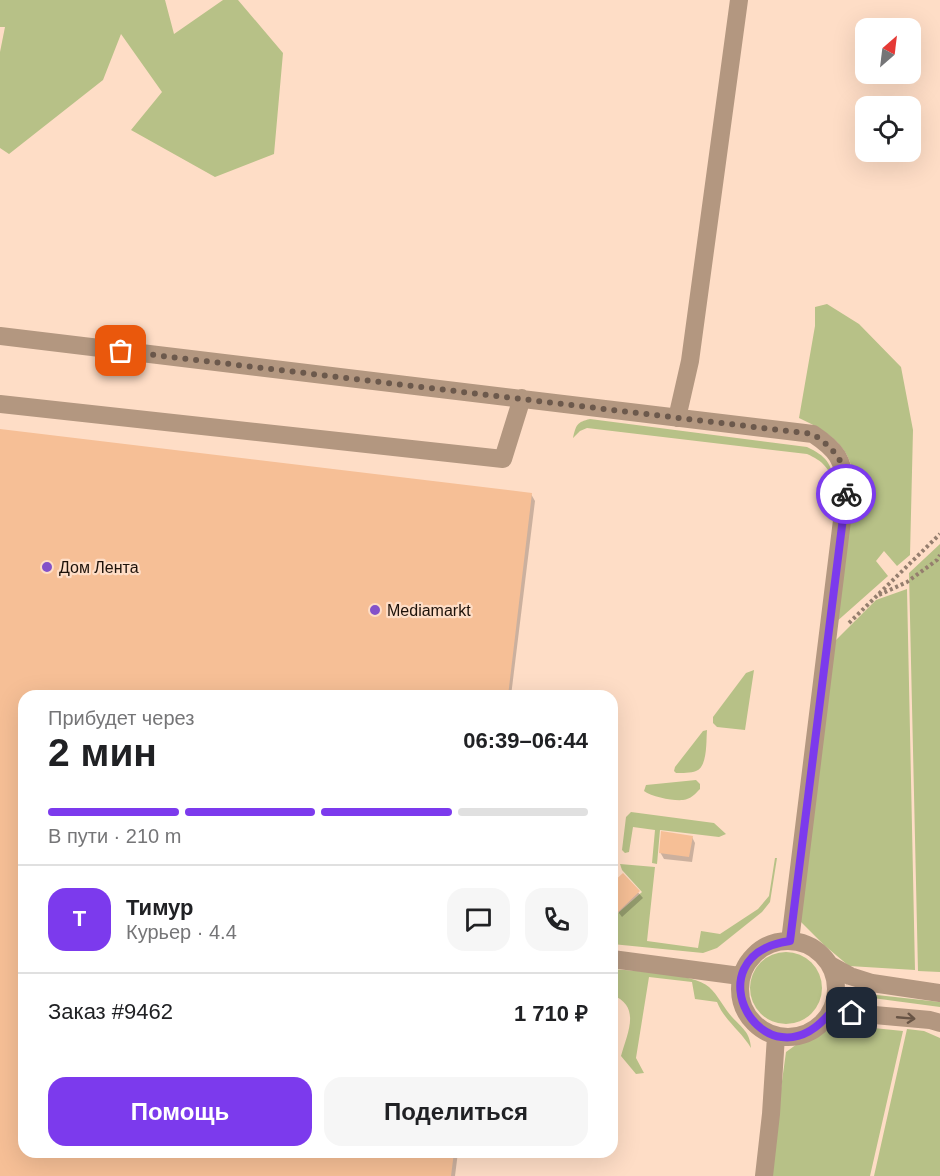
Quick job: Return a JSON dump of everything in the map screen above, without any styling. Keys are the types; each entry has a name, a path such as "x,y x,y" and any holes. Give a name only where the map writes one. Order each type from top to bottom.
{"lane":[{"path":"678,418 690,360 739,0"},
{"path":"0,336 813,434 831,447 844,467 846,488 790,941"},
{"path":"0,404 503,459 522,398"},
{"path":"790,941 806,945 819,952 830,965 836,981 836,998 830,1013 820,1026 809,1033 793,1037 776,1036 761,1029 749,1017 742,1002 740,976 759,951 773,943 790,941"},
{"path":"618,960 740,976"},
{"path":"830,965 850,976 872,983 940,993"},
{"path":"830,1013 930,1020 940,1023"},
{"path":"764,1176 776,1036"}],"path":[{"path":"827,644 940,534"},
{"path":"875,597 907,582 937,560 940,555"}],"green space":[{"path":"0,0 165,0 174,34 223,0 238,0 283,53 274,154 215,177 131,130 162,92 121,34 103,80 9,154 0,148 0,52 5,27 0,27"},
{"path":"827,304 859,324 901,367 913,430 910,555 897,566 884,551 876,561 888,576 835,623 852,485 852,467 848,456 831,436 799,418 815,326 815,307"},
{"path":"590,419 807,447 819,454 830,465 834,484 825,466 807,454 587,428 573,438 578,425"},
{"path":"940,544 940,972 918,971 909,573"},
{"path":"907,589 915,970 849,966 798,919 832,644 876,600"},
{"path":"754,670 745,730 717,727 713,723 713,717 746,673"},
{"path":"707,730 703,764 696,771 676,773 675,767 703,731"},
{"path":"696,780 700,784 700,789 686,799 663,798 644,791 646,785"},
{"path":"631,812 714,823 726,834 719,837 660,830 657,864 652,863 655,830 633,827 629,852 625,853 622,850 626,817"},
{"path":"775,858 777,858 770,902 762,912 717,948 703,953 618,945 618,913 642,892 622,870 620,864 655,867 647,941 698,948 701,931 720,934 758,909 769,896"},
{"path":"793,952 812,962 820,974 822,988 820,1002 812,1014 800,1022 779,1024 760,1014 752,1002 750,981 760,962 772,954"},
{"path":"618,970 677,976 701,982 712,990 745,1031 751,1048 717,1002 695,999 692,982 649,977 636,1058 644,1073 636,1074 621,1056 629,1030 630,1013 618,998"},
{"path":"850,992 940,1002 940,1007 850,995"},
{"path":"834,1024 903,1031 870,1176 769,1176 786,1052 804,1039"},
{"path":"907,1029 924,1031 940,1038 940,1176 874,1176"}],"building":[{"path":"0,429 532,493 509,690 18,690 18,1158 453,1158 451,1176 0,1176"},
{"path":"661,831 693,836 689,857 659,853"},
{"path":"623,873 640,891 618,912 618,878"}],"way so far":[{"path":"121,351 813,434 831,447 844,467 846,494"}],"place":[{"name":"Дом Лента","path":"47,567"},
{"name":"Mediamarkt","path":"375,610"}],"route":[{"path":"846,494 790,941 773,943 759,951 740,976 742,1002 749,1017 761,1029 776,1036 793,1037 809,1033 820,1026 830,1013 852,1013"}]}
